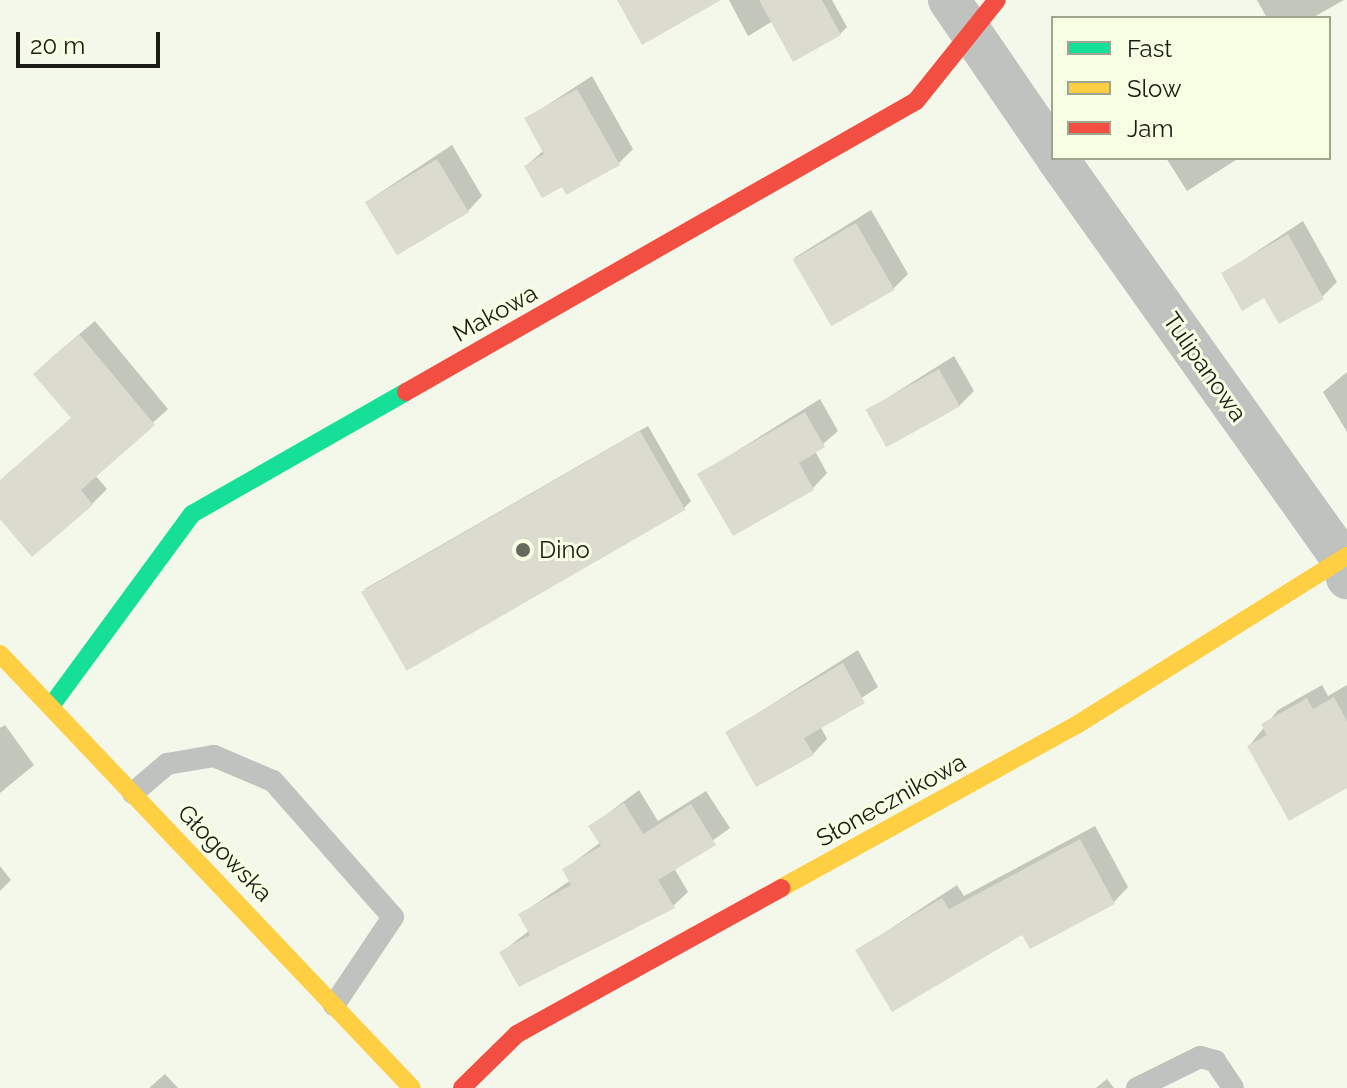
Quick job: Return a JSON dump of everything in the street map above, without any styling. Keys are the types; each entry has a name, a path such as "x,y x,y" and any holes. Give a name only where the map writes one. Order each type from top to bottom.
{"street":[{"name":"Makowa","path":"51,706 192,514 916,101 959,17 997,0"},
{"path":"959,17 1051,149"},
{"name":"Tulipanowa","path":"1058,160 1345,564"},
{"name":"Słonecznikowa","path":"462,1088 517,1034 1078,724 1345,564"},
{"name":"Głogowska","path":"0,654 412,1088"}],"lane":[{"path":"133,793 167,764 214,756 273,781 393,917 334,1005"},
{"path":"1137,1088 1200,1057 1215,1061 1233,1088"}],"building":[{"path":"617,0 721,0 642,45"},
{"path":"759,0 822,0 841,35 793,62"},
{"path":"577,89 620,165 566,195 562,187 542,198 524,166 544,154 524,118"},
{"path":"437,159 469,212 397,255 365,202"},
{"path":"856,223 894,290 831,326 793,260"},
{"path":"1288,234 1324,299 1279,324 1264,298 1242,311 1221,273"},
{"path":"79,334 155,425 81,490 93,505 32,557 0,519 0,480 71,418 33,374"},
{"path":"939,369 960,407 886,447 866,410"},
{"path":"805,412 825,447 799,463 814,490 733,536 697,474"},
{"name":"Dino","path":"640,431 686,510 407,671 361,592"},
{"path":"843,663 865,703 804,738 814,755 756,787 725,732"},
{"path":"1334,697 1347,721 1347,788 1289,821 1247,746 1267,735 1261,724 1307,698 1313,709"},
{"path":"624,803 643,834 691,804 716,845 658,880 675,908 519,987 499,952 530,935 518,914 571,885 562,869 601,846 588,826"},
{"path":"1080,839 1115,904 1030,949 1022,935 892,1012 855,950 942,898 949,909"}],"traffic: fast":[{"path":"51,706 192,514 406,392"}],"traffic: slow":[{"path":"781,888 1078,724 1347,556"},
{"path":"0,654 412,1088"}],"traffic: jam":[{"path":"406,392 916,101 997,0"},
{"path":"462,1088 517,1034 781,888"}],"place":[{"name":"Dino","path":"523,550"}]}
